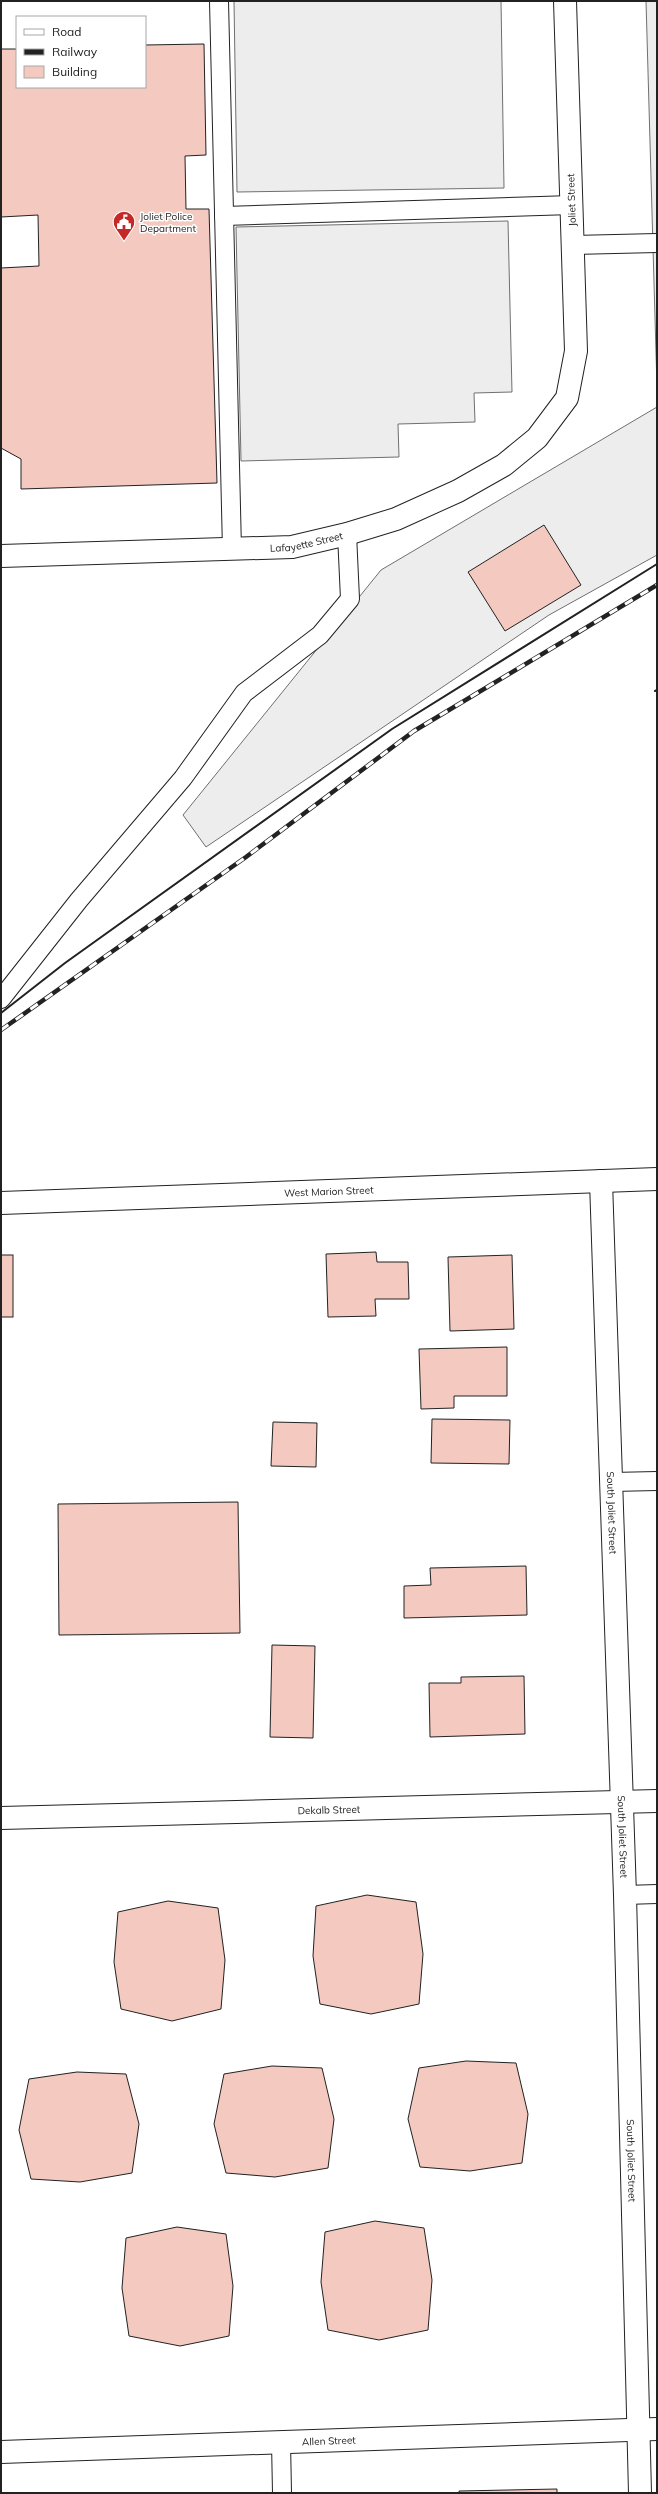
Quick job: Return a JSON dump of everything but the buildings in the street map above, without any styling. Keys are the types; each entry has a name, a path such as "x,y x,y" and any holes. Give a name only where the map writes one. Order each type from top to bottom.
{"street":[{"name":"Joliet Street","path":"565,1 576,351 567,398"},
{"name":"Lafayette Street","path":"1,556 292,547 347,534 396,519 458,491 504,465 537,438 567,398"},
{"name":"West Marion Street","path":"1,1203 657,1179"},
{"name":"South Joliet Street","path":"601,1181 625,1895 648,2430 640,2493"},
{"name":"Dekalb Street","path":"1,1818 657,1801"},
{"name":"Allen Street","path":"1,2452 648,2430"}],"lane":[{"path":"219,1 232,550"},
{"path":"224,216 572,205"},
{"path":"573,245 657,243"},
{"path":"1,999 78,900 183,778 244,693 320,635 350,599 347,534"},
{"path":"611,1482 657,1481"},
{"path":"625,1895 657,1894"},
{"path":"281,2442 282,2493"}],"shaded area":[{"path":"234,1 501,1 504,188 237,192"},
{"path":"646,1 657,1 657,388"},
{"path":"508,221 512,392 474,393 475,422 398,424 399,457 241,461 236,227"},
{"path":"657,407 657,555 549,615 206,847 183,815 381,570"}],"railway":[{"path":"1,1030 246,857 414,731 657,585"}],"wall":[{"path":"1,1013 65,963 392,729 657,564"}],"place":[{"name":"Joliet Police Department","path":"124,242"}]}
